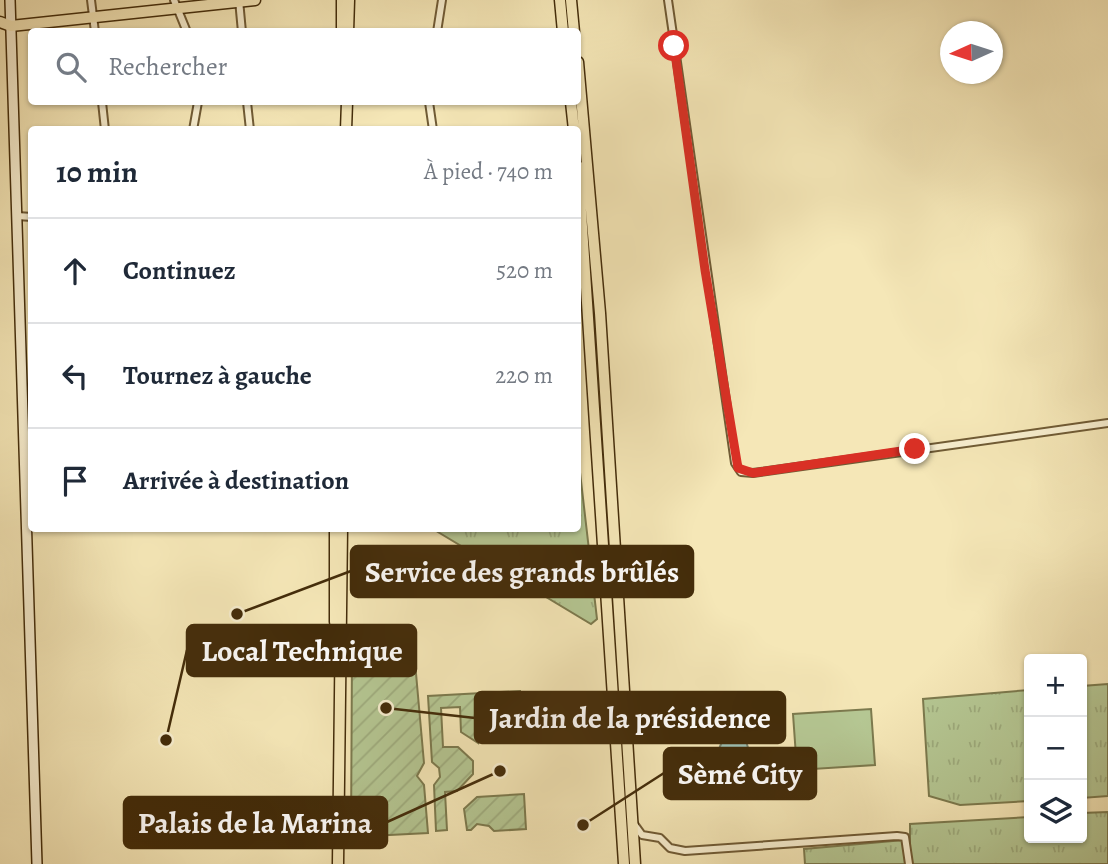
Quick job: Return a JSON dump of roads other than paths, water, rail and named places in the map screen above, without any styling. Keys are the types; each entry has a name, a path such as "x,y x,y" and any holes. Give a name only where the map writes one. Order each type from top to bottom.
{"main road":[{"path":"0,22 11,26 176,4 255,0"},
{"path":"341,28 342,0"},
{"path":"348,28 349,0"},
{"path":"560,0 563,28"},
{"path":"571,0 574,28"},
{"path":"581,97 600,320 615,644"},
{"path":"340,105 340,126"},
{"path":"346,126 347,105"},
{"path":"571,105 574,126"},
{"path":"581,243 635,864"},
{"path":"332,864 339,532"},
{"path":"338,864 339,532"},
{"path":"617,672 624,864"}],"street":[{"path":"10,0 36,863"},
{"path":"92,0 94,28"},
{"path":"438,28 442,0"},
{"path":"667,0 735,463 741,472 753,473 1108,423"},
{"path":"239,1 242,28"},
{"path":"176,4 185,28"},
{"path":"102,105 105,126"},
{"path":"194,126 197,105"},
{"path":"247,105 250,126"},
{"path":"429,105 432,126"},
{"path":"17,216 28,217"},
{"path":"632,818 642,835 660,838 677,850 858,836 905,837 909,864"}],"place":[{"name":"Service des grands brûlés","path":"237,614"},
{"name":"Jardin de la présidence","path":"386,708"},
{"name":"Local Technique","path":"166,740"},
{"name":"Palais de la Marina","path":"500,771"},
{"name":"Sèmé City","path":"583,825"}]}
